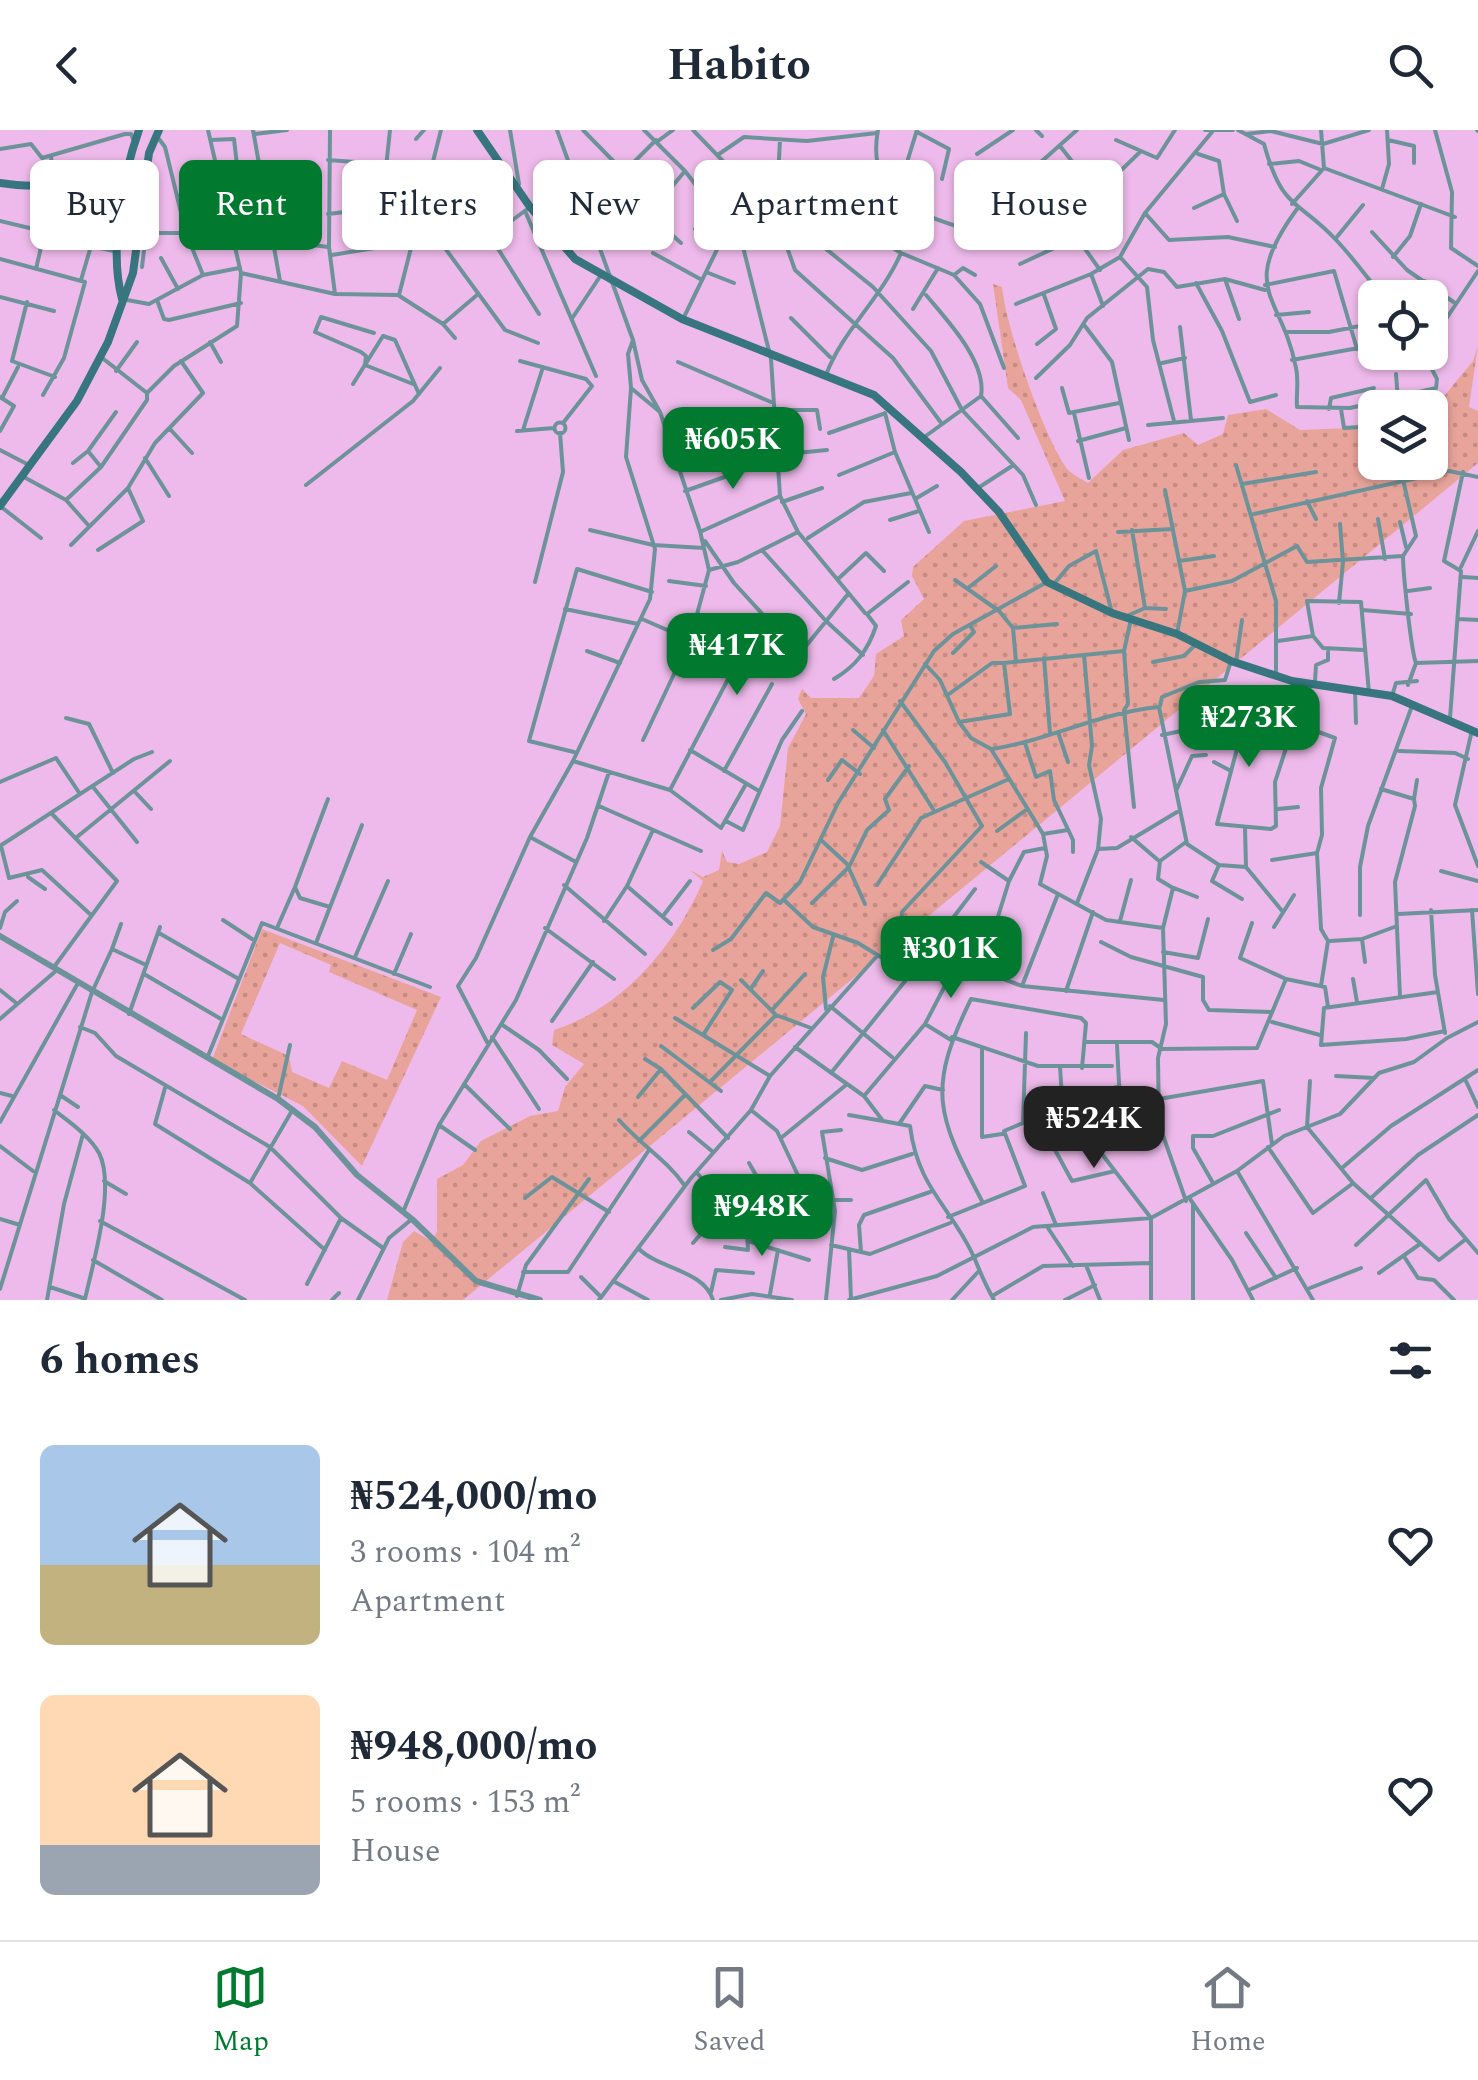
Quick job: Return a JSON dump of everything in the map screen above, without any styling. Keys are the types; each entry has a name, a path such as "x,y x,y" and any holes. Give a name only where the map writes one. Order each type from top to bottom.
{"main road":[{"path":"131,160 139,130"},
{"path":"477,130 533,214"},
{"path":"151,160 157,133"},
{"path":"0,183 30,185"},
{"path":"0,506 4,493 22,476 77,401 101,357 137,250"},
{"path":"566,250 600,275 682,320 770,357 862,388 924,438 977,490 1050,583 1112,613 1198,643 1234,662 1311,685 1392,696 1475,732"},
{"path":"118,252 122,299"}],"street":[{"path":"146,393 181,361 237,326 240,271 208,130"},
{"path":"259,160 254,132 287,130"},
{"path":"330,130 329,247 336,294"},
{"path":"384,160 390,130"},
{"path":"416,139 424,130"},
{"path":"434,160 442,130"},
{"path":"510,130 515,145 518,191"},
{"path":"558,130 569,160"},
{"path":"583,130 612,160"},
{"path":"644,130 686,171 694,185"},
{"path":"637,160 673,130"},
{"path":"692,130 700,143 725,160"},
{"path":"978,154 1013,130"},
{"path":"1036,130 1042,136"},
{"path":"1040,160 1077,130"},
{"path":"1116,140 1157,158 1175,130"},
{"path":"1205,130 1236,130 1264,144 1278,188 1297,209 1336,238 1370,280"},
{"path":"1292,204 1323,169 1321,130"},
{"path":"1246,134 1271,131 1324,144 1369,130"},
{"path":"1382,189 1387,130"},
{"path":"1435,130 1454,217 1452,248 1478,269 1448,315"},
{"path":"908,159 917,131 950,149 949,166 942,179"},
{"path":"719,154 740,138 780,140 877,132 875,160"},
{"path":"1016,304 1044,295 1120,258 1145,214 1198,154 1212,132"},
{"path":"157,133 165,147 179,207"},
{"path":"0,148 31,144 42,158 125,134 131,134 134,143"},
{"path":"210,140 234,139 236,160"},
{"path":"779,160 780,140"},
{"path":"1388,140 1414,146 1414,163"},
{"path":"1060,146 1071,160"},
{"path":"1123,169 1140,152"},
{"path":"1198,154 1219,161 1224,194 1237,221"},
{"path":"328,160 342,161"},
{"path":"1269,164 1299,162 1454,217"},
{"path":"681,243 648,214 686,171"},
{"path":"1194,208 1224,194"},
{"path":"1393,257 1408,239 1420,204"},
{"path":"1336,238 1363,205"},
{"path":"513,220 528,209 596,376"},
{"path":"1297,209 1275,246 1265,287 1296,366 1297,407 1358,406"},
{"path":"328,214 342,212"},
{"path":"1145,214 1169,240 1212,236 1275,246"},
{"path":"0,221 30,230"},
{"path":"1372,232 1393,257 1422,280"},
{"path":"322,246 329,247"},
{"path":"36,269 41,250"},
{"path":"82,280 90,250"},
{"path":"110,250 118,252"},
{"path":"142,266 144,250"},
{"path":"193,250 203,275"},
{"path":"275,250 280,281"},
{"path":"332,255 363,250"},
{"path":"398,295 410,250"},
{"path":"446,250 504,330 538,343"},
{"path":"500,250 539,314"},
{"path":"600,250 633,340 642,380 664,420 709,570 695,628 643,740"},
{"path":"682,320 717,250"},
{"path":"744,250 770,357 781,499 798,532 865,613"},
{"path":"789,250 795,270 893,358 911,388 942,424"},
{"path":"826,250 880,295 931,351 962,410 1023,474 1036,505"},
{"path":"896,250 954,276 980,304 1004,368"},
{"path":"1020,264 1050,250"},
{"path":"1087,250 1100,270"},
{"path":"653,253 702,280"},
{"path":"826,375 854,326 880,295 901,253"},
{"path":"161,258 178,289"},
{"path":"1120,258 1147,287 1154,340 1174,421"},
{"path":"0,259 82,280 86,286 43,396"},
{"path":"913,309 926,296 938,268"},
{"path":"954,276 963,268 975,276"},
{"path":"1036,378 1085,326 1087,318 1148,269 1159,270 1178,287 1226,279 1265,287 1334,271 1356,350 1292,360"},
{"path":"122,299 148,304 203,275 240,271 336,294 398,295 443,324 455,338"},
{"path":"706,272 734,283"},
{"path":"1091,274 1103,306"},
{"path":"572,318 600,275"},
{"path":"1226,279 1239,319"},
{"path":"1196,283 1216,319 1250,402 1276,396"},
{"path":"443,324 478,294"},
{"path":"1037,344 1056,329 1044,295"},
{"path":"924,438 980,396 982,382 962,341 926,296"},
{"path":"1448,297 1455,302"},
{"path":"0,298 54,310"},
{"path":"157,300 164,319 168,320 241,303"},
{"path":"26,302 12,359 19,366 54,376"},
{"path":"1276,314 1309,312"},
{"path":"365,364 366,356 360,352 322,338 315,332 316,324 321,317 374,333"},
{"path":"791,318 832,359"},
{"path":"1085,326 1112,362 1130,440"},
{"path":"1284,332 1358,326"},
{"path":"1180,328 1191,420"},
{"path":"353,384 383,336 394,340 419,394"},
{"path":"540,1109 489,1040 458,986 476,958 530,837 572,761 652,592 653,545 626,457 632,388 628,354 633,340"},
{"path":"116,371 137,342"},
{"path":"210,342 221,362"},
{"path":"66,500 101,467 147,400 146,393 101,357"},
{"path":"1162,364 1185,358"},
{"path":"71,544 128,488 145,458 203,390 181,361"},
{"path":"520,361 543,367 586,379 592,386 563,423 554,428 520,430 543,367"},
{"path":"678,362 771,402"},
{"path":"365,364 413,384"},
{"path":"0,431 14,406 1,398 19,366"},
{"path":"306,486 419,394 440,368"},
{"path":"1396,374 1397,390"},
{"path":"632,388 660,412"},
{"path":"1062,388 1066,410 1074,413 1120,403"},
{"path":"1329,408 1331,398 1374,388"},
{"path":"980,396 1018,438"},
{"path":"1341,408 1344,428 1358,427"},
{"path":"772,410 817,410 820,429"},
{"path":"829,434 887,410 894,452 928,532"},
{"path":"72,463 88,451 116,412"},
{"path":"1074,413 1078,442 1090,478"},
{"path":"730,458 735,423 774,418"},
{"path":"1148,425 1222,418"},
{"path":"664,420 709,426"},
{"path":"560,433 565,429 563,423"},
{"path":"534,582 563,472 560,433 554,428"},
{"path":"1078,442 1126,428"},
{"path":"170,429 192,453"},
{"path":"0,450 29,466"},
{"path":"776,455 827,450"},
{"path":"88,451 101,467"},
{"path":"840,475 894,452"},
{"path":"145,458 169,496"},
{"path":"1236,465 1254,514 1276,601 1276,676"},
{"path":"686,492 752,466 777,466"},
{"path":"977,490 1012,466"},
{"path":"1242,484 1316,472"},
{"path":"1254,514 1440,473 1463,472 1478,477"},
{"path":"1460,569 1444,561 1463,472"},
{"path":"22,476 66,500 90,526"},
{"path":"1404,484 1416,526 1414,543 1403,556 1411,614 1410,648 1416,663 1408,685"},
{"path":"914,500 938,486"},
{"path":"98,550 144,521 128,488"},
{"path":"701,534 781,499 822,488"},
{"path":"1165,490 1185,590 1177,634"},
{"path":"806,539 864,502 911,493"},
{"path":"1306,502 1316,519"},
{"path":"0,506 41,538"},
{"path":"890,520 919,511"},
{"path":"1378,519 1385,559"},
{"path":"1400,522 1407,549"},
{"path":"1339,603 1343,562 1340,524"},
{"path":"1118,532 1173,529"},
{"path":"590,530 653,545 704,548"},
{"path":"1132,530 1145,608"},
{"path":"1450,720 1460,569 1478,531"},
{"path":"709,570 722,568 798,532"},
{"path":"701,534 722,568 798,653"},
{"path":"1185,590 1214,588 1298,546 1305,561 1403,556"},
{"path":"762,550 826,621 863,654"},
{"path":"713,950 732,939 766,893 777,902 784,900 800,882 838,802 860,774 900,701 924,664 953,634 1050,583 1069,566 1096,552 1112,613"},
{"path":"838,579 866,554 884,571"},
{"path":"1178,562 1214,556"},
{"path":"968,588 996,566"},
{"path":"575,753 528,742 577,569 652,592"},
{"path":"1461,577 1478,578"},
{"path":"669,580 706,586"},
{"path":"955,580 999,611 1013,628 1016,662"},
{"path":"834,679 863,654 876,626 867,614 908,582"},
{"path":"1408,591 1430,588"},
{"path":"789,667 848,594"},
{"path":"1287,742 1245,728 1217,824 1274,828 1275,782 1287,742 1292,722 1311,685 1316,665 1328,660 1328,652 1313,636 1307,601 1361,602 1369,693"},
{"path":"1134,808 1124,710 1128,704 1124,651 1128,618 1145,608 1166,609"},
{"path":"564,609 640,622 690,640"},
{"path":"1362,610 1411,614"},
{"path":"1459,619 1478,620"},
{"path":"1242,620 1234,662 1225,680 1178,690 1162,697 1160,707 1162,734 1186,842 1220,865 1246,866"},
{"path":"1013,628 1057,624"},
{"path":"953,653 974,632 970,626"},
{"path":"695,628 736,659"},
{"path":"1278,641 1313,636"},
{"path":"1153,662 1184,656 1198,643"},
{"path":"1328,652 1364,650"},
{"path":"587,651 620,663"},
{"path":"948,694 992,663 1124,651"},
{"path":"1077,902 1098,850 1100,819 1089,765 1090,718 1084,655"},
{"path":"670,790 736,659 744,656 768,672"},
{"path":"1044,658 1050,732"},
{"path":"1416,663 1478,661"},
{"path":"959,722 1010,714 1004,663"},
{"path":"924,664 948,694 959,722 971,738 991,749 1042,834 1047,856 1040,884 1093,912 1162,928"},
{"path":"1392,696 1394,685 1417,681"},
{"path":"724,771 772,684"},
{"path":"1355,691 1356,723"},
{"path":"900,701 945,762 982,826 910,901 901,917 914,942 930,948 987,952"},
{"path":"1360,914 1360,867 1381,789 1412,706"},
{"path":"991,749 1026,744 1090,718 1160,707"},
{"path":"726,820 740,832 744,830 782,740 802,711"},
{"path":"66,718 89,724 113,773"},
{"path":"1292,722 1335,736 1321,788 1321,930 1328,941 1321,986"},
{"path":"1162,734 1220,723"},
{"path":"853,730 874,748"},
{"path":"883,730 934,809"},
{"path":"1058,732 1068,762"},
{"path":"1475,732 1455,805 1478,866"},
{"path":"1026,744 1036,776 1050,771 1054,800 1073,852"},
{"path":"690,750 761,792"},
{"path":"1398,751 1478,758"},
{"path":"91,915 44,872 9,878 0,846 152,752"},
{"path":"1176,792 1192,756 1206,755"},
{"path":"0,782 56,758 80,794"},
{"path":"828,780 842,760 860,774"},
{"path":"76,838 170,761"},
{"path":"572,761 670,790 720,828 746,784"},
{"path":"1214,762 1231,770"},
{"path":"812,903 850,867 867,830 889,810 885,798 909,766"},
{"path":"403,1212 440,1125 516,1000 600,806 609,772"},
{"path":"877,885 921,818 1009,779"},
{"path":"1400,997 1395,882 1414,816 1417,780"},
{"path":"92,786 137,842"},
{"path":"1381,789 1414,799"},
{"path":"135,792 151,809"},
{"path":"276,928 296,888 328,799"},
{"path":"600,806 700,852"},
{"path":"1276,809 1298,807"},
{"path":"996,831 1026,810"},
{"path":"1098,850 1116,848 1178,812"},
{"path":"0,1019 56,968 117,881 54,815"},
{"path":"316,943 362,825"},
{"path":"1245,828 1246,866 1283,912"},
{"path":"604,921 627,886 654,830"},
{"path":"1042,834 1068,830"},
{"path":"530,837 576,862"},
{"path":"1132,838 1160,860"},
{"path":"821,840 850,867 865,904"},
{"path":"1160,860 1186,842"},
{"path":"1044,848 1024,852 1010,881 982,971 1022,986 1164,1000"},
{"path":"1272,860 1318,852"},
{"path":"1160,860 1159,882 1197,897"},
{"path":"980,862 1010,881"},
{"path":"1220,865 1212,881 1242,899"},
{"path":"1441,870 1478,881"},
{"path":"27,876 45,889"},
{"path":"1120,921 1131,880"},
{"path":"663,916 690,881"},
{"path":"355,957 388,882"},
{"path":"564,885 645,954"},
{"path":"627,886 671,924"},
{"path":"296,888 300,898 330,906"},
{"path":"1173,888 1162,928 1166,1024 1158,1099 1162,1139 1190,1202 1253,1300"},
{"path":"930,948 975,889"},
{"path":"1022,986 1058,894"},
{"path":"1274,927 1294,895"},
{"path":"784,900 802,919 833,937 858,942 910,975 830,1074"},
{"path":"0,928 5,912 17,901"},
{"path":"1431,910 1446,1034"},
{"path":"1396,914 1475,910 1478,994"},
{"path":"1066,992 1093,912"},
{"path":"223,920 252,939"},
{"path":"1163,952 1198,958 1208,920"},
{"path":"206,1060 252,939 262,923 430,987"},
{"path":"1252,923 1240,958 1286,979 1319,982 1325,986 1328,1007"},
{"path":"0,1289 80,1026 121,924"},
{"path":"1328,941 1362,939 1397,926"},
{"path":"545,928 614,979"},
{"path":"130,1014 159,930 239,979"},
{"path":"394,974 411,934"},
{"path":"0,936 206,1060 278,1098 335,1146 357,1176 414,1221 476,1281 502,1292 540,1300"},
{"path":"833,937 822,977 828,1007 863,1029 893,1058"},
{"path":"1362,939 1366,962"},
{"path":"1102,942 1131,957 1203,978 1202,1000 1209,1010 1272,1012"},
{"path":"112,950 146,966"},
{"path":"581,1278 600,1298 685,1186 751,1110 770,1076 877,956"},
{"path":"552,1021 592,962"},
{"path":"752,987 764,971"},
{"path":"144,974 222,1020"},
{"path":"710,1082 805,974"},
{"path":"1085,1042 1152,1042 1162,1049 1257,1048 1286,979"},
{"path":"1353,979 1357,1002"},
{"path":"742,980 774,1013 811,1028"},
{"path":"864,1096 925,1024 948,980"},
{"path":"693,1008 720,982 732,990 702,1035"},
{"path":"0,1122 78,983"},
{"path":"0,990 15,1002"},
{"path":"1438,992 1322,1009 1320,1035 1324,1047 1446,1034 1478,1022"},
{"path":"982,1201 951,1143 941,1070 974,998 1007,1008 1077,1016 1086,1023 1082,1068"},
{"path":"675,1018 770,1076"},
{"path":"1270,1021 1320,1035"},
{"path":"501,1024 539,1050 567,1080"},
{"path":"925,1024 952,1039 1024,1062 1082,1068 1114,1066"},
{"path":"80,1026 95,1032 116,1056 270,1148 341,1218 383,1248"},
{"path":"1023,1123 1026,1033"},
{"path":"1336,1076 1374,1078 1414,1062 1446,1034"},
{"path":"1078,1149 1095,1144 1116,1127 1121,1116 1114,1066 1117,1045"},
{"path":"278,1098 290,1046"},
{"path":"661,1046 722,1091"},
{"path":"795,1047 864,1096 883,1120"},
{"path":"982,1048 982,1138 1002,1134 1023,1123 1038,1123 1116,1087"},
{"path":"645,1059 661,1070 728,1138"},
{"path":"1060,1067 1064,1112"},
{"path":"638,1097 661,1070"},
{"path":"1342,1168 1391,1126 1478,1070"},
{"path":"849,1249 853,1300 908,1287 1033,1227 1151,1218 1190,1202 1270,1145 1340,1114 1374,1078"},
{"path":"1465,1079 1478,1107"},
{"path":"1158,1099 1263,1081 1268,1086 1270,1145 1313,1213 1353,1183"},
{"path":"1310,1081 1307,1127 1353,1183 1439,1260 1466,1239"},
{"path":"464,1084 510,1129"},
{"path":"781,1138 846,1085"},
{"path":"166,1086 155,1124 250,1183 324,1250"},
{"path":"899,1124 924,1086 943,1090"},
{"path":"0,1094 12,1096"},
{"path":"60,1094 78,1107"},
{"path":"638,1142 685,1094"},
{"path":"250,1183 293,1109"},
{"path":"50,1287 86,1299 104,1181 100,1154 54,1110"},
{"path":"751,1110 781,1138 803,1186 792,1199 807,1231"},
{"path":"1214,1183 1193,1148 1193,1136 1213,1136 1280,1110"},
{"path":"849,1114 911,1128 912,1154 930,1192 974,1258 993,1298 1043,1266 1151,1263"},
{"path":"1371,1198 1418,1154 1478,1115"},
{"path":"1121,1116 1132,1120 1146,1148"},
{"path":"619,1120 638,1142 667,1160 685,1186"},
{"path":"440,1125 475,1150"},
{"path":"826,1300 834,1200 823,1130 841,1130"},
{"path":"689,1132 713,1152"},
{"path":"47,1300 64,1204 83,1134"},
{"path":"831,1245 870,1254 949,1220 982,1201 1025,1186 1002,1134"},
{"path":"1049,1139 1072,1181 1115,1171"},
{"path":"1095,1144 1151,1218 1152,1300"},
{"path":"0,1146 33,1171"},
{"path":"522,1272 568,1272 648,1150"},
{"path":"825,1158 862,1170 912,1154"},
{"path":"749,1163 769,1201"},
{"path":"1237,1170 1313,1300"},
{"path":"696,1173 726,1205"},
{"path":"524,1198 552,1177 609,1212"},
{"path":"516,1296 522,1272 589,1179"},
{"path":"1356,1245 1426,1180 1478,1253"},
{"path":"104,1181 126,1194"},
{"path":"692,1243 726,1205 760,1182"},
{"path":"861,1252 859,1225 864,1215 930,1192"},
{"path":"1042,1193 1057,1227"},
{"path":"834,1200 850,1200"},
{"path":"1190,1202 1193,1300"},
{"path":"308,1284 341,1218"},
{"path":"725,1246 746,1250 746,1218"},
{"path":"0,1219 20,1224"},
{"path":"100,1221 245,1300"},
{"path":"358,1300 392,1235 414,1221"},
{"path":"1046,1226 1073,1266"},
{"path":"1246,1232 1276,1278"},
{"path":"748,1241 809,1260"},
{"path":"1379,1273 1420,1244"},
{"path":"638,1248 648,1258 683,1273 711,1292"},
{"path":"770,1294 778,1250"},
{"path":"1405,1258 1418,1278 1434,1280 1454,1300"},
{"path":"93,1260 162,1300"},
{"path":"1086,1265 1100,1300"},
{"path":"1250,1290 1297,1268"},
{"path":"1308,1288 1361,1268"},
{"path":"713,1300 716,1270 754,1273"},
{"path":"952,1300 978,1272"},
{"path":"613,1281 648,1300"},
{"path":"1065,1300 1095,1285"},
{"path":"498,1300 502,1292"},
{"path":"332,1300 339,1293"},
{"path":"721,1300 770,1294 792,1300"}],"shaded area":[{"path":"993,284 1002,287 1018,354 1058,455 1068,470 1088,483 1123,450 1184,433 1198,445 1223,434 1228,415 1266,409 1300,430 1358,428 1358,480 1448,480 1448,391 1473,361 1478,346 1469,407 1478,411 1478,463 463,1300 387,1300 403,1242 414,1231 431,1241 437,1232 437,1179 463,1165 481,1141 530,1116 558,1111 565,1087 584,1064 552,1045 554,1030 602,1007 644,972 662,951 703,881 690,870 703,877 719,870 722,851 727,862 739,864 767,852 780,826 788,748 806,714 798,699 802,689 811,698 859,698 874,676 876,654 904,636 901,620 924,599 912,576 913,567 964,521 1065,501 1021,400 1008,388"},
{"path":"262,929 441,997 362,1166 303,1106 212,1060","holes":["280,943 331,965 329,972 417,1010 387,1080 342,1061 329,1088 292,1072 289,1056 241,1034"]}]}
